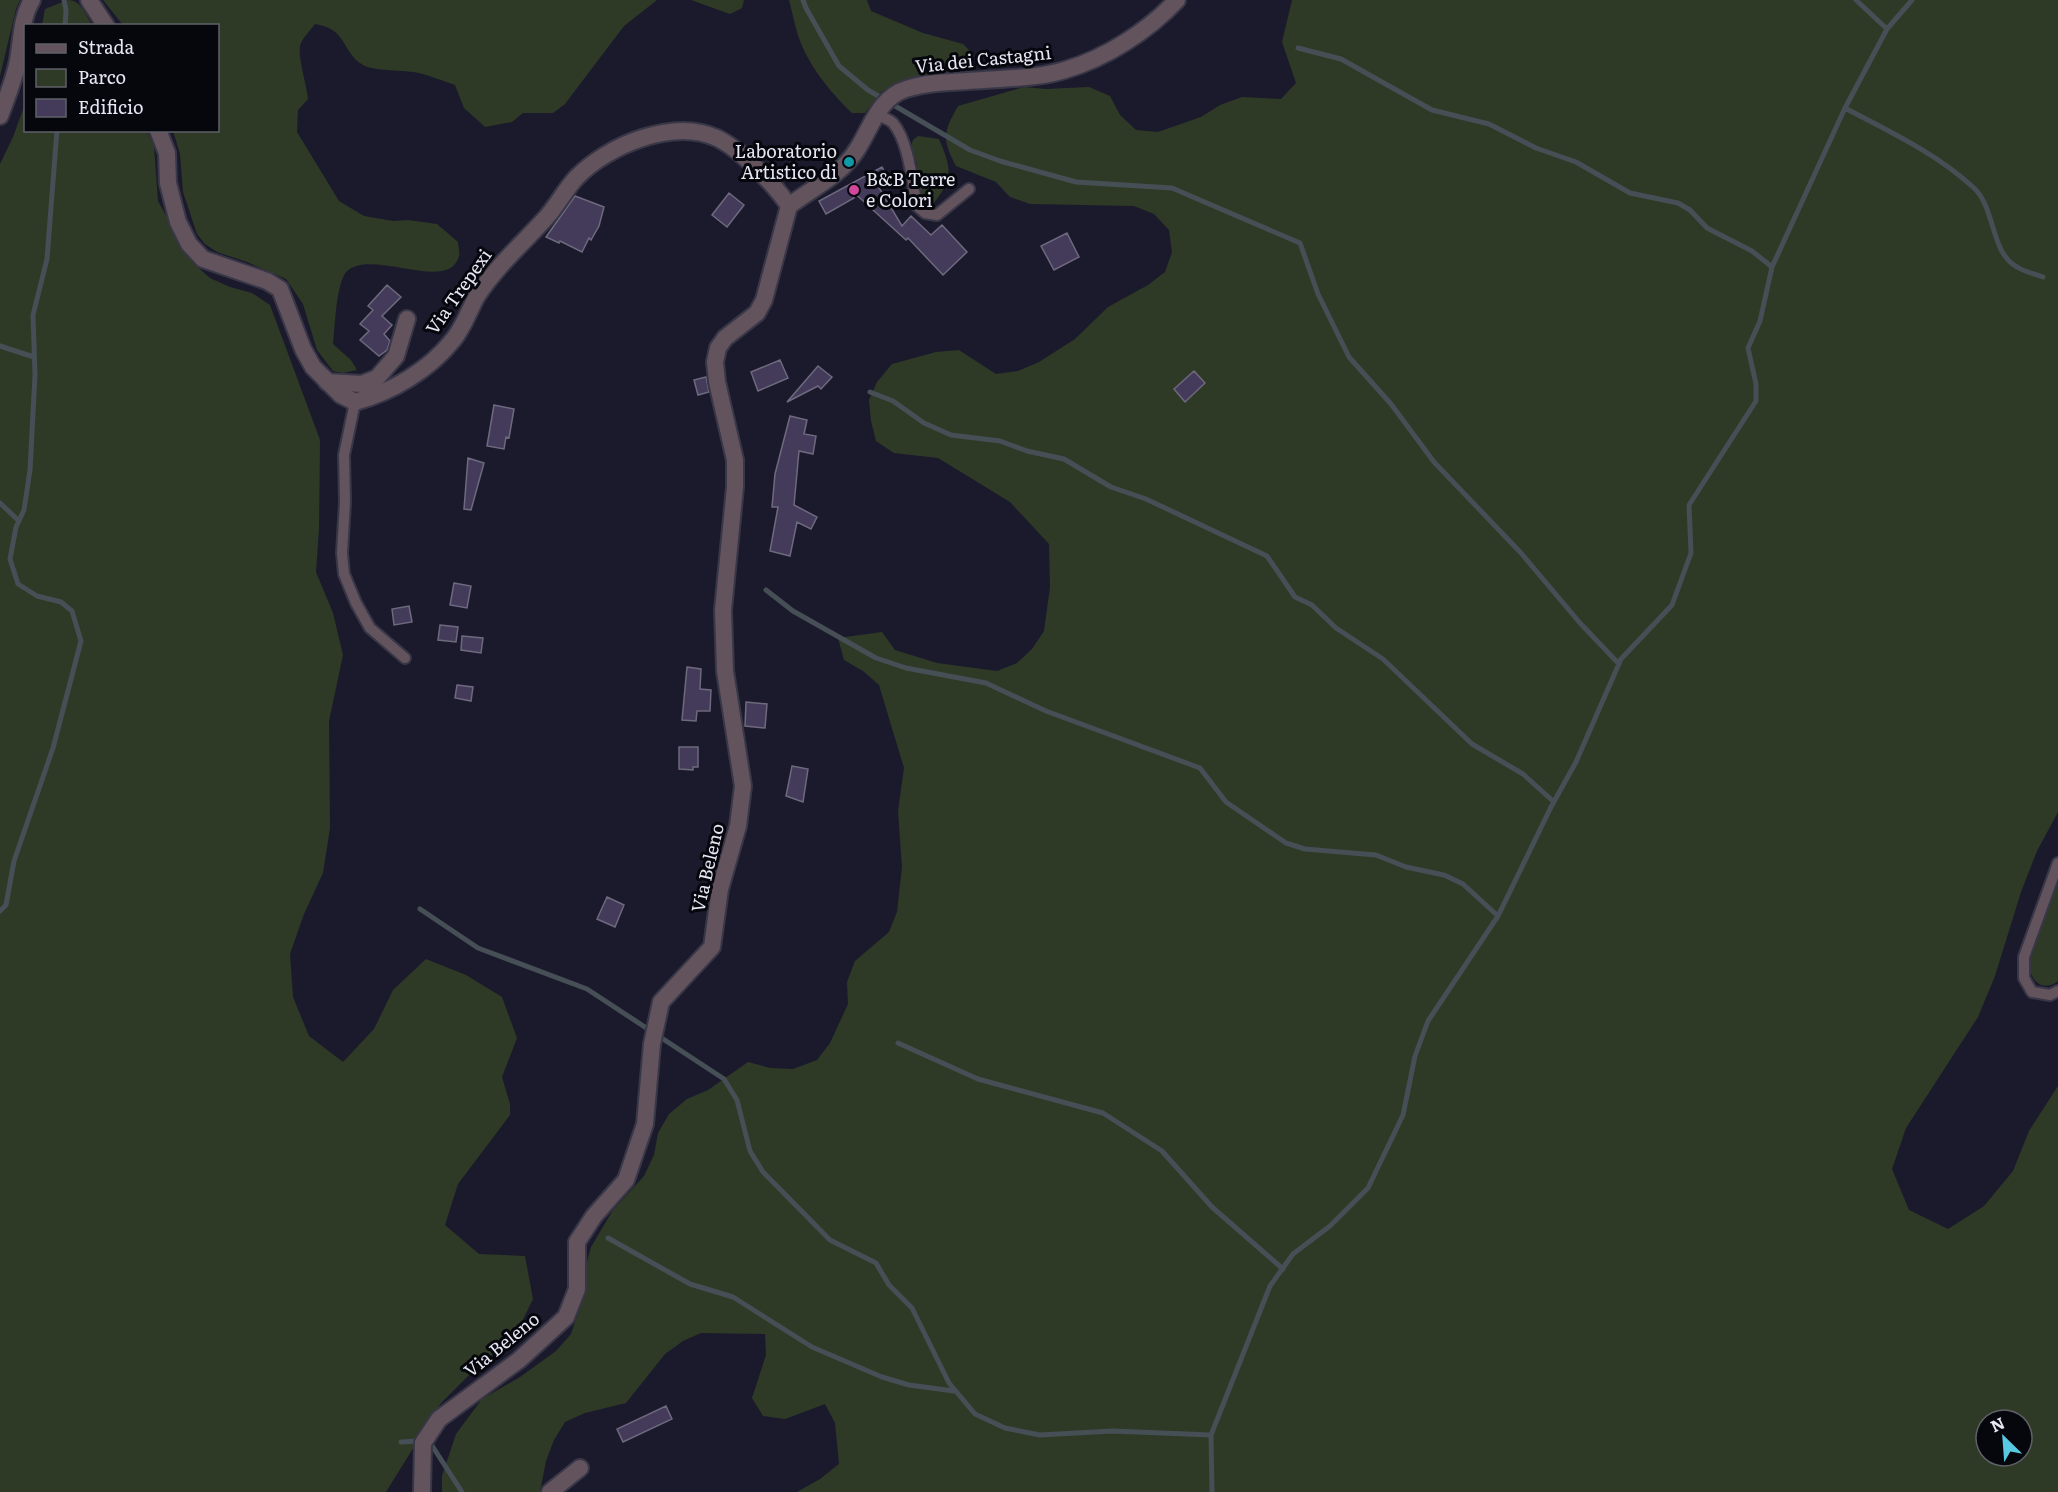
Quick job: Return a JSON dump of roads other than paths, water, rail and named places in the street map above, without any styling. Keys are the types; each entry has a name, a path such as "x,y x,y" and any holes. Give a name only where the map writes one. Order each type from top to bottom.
{"street":[{"path":"0,116 17,65 22,28 27,8 32,0"},
{"path":"89,0 105,24"},
{"name":"Via dei Castagni","path":"789,206 832,177 855,153 876,114 890,98 905,89 925,85 1032,77 1065,70 1099,56 1132,37 1177,0"},
{"path":"159,132 167,153 168,183 177,222 189,244 203,259 267,282 280,289 303,349 313,367 341,395 356,402"},
{"name":"Via Trepexi","path":"356,402 388,392 435,358 454,339 477,296 506,258 545,220 576,178 605,154 624,145 652,136 683,132 715,137 729,145 780,192 789,206"},
{"name":"Via Beleno","path":"422,1492 423,1443 439,1419 519,1360 566,1317 577,1289 577,1242 594,1216 626,1180 645,1124 652,1044 661,1002 712,947 720,889 738,826 743,786 725,671 723,610 735,487 735,460 717,382 715,362 718,348 725,338 757,313 764,300 789,206"},
{"path":"327,382 362,384 377,378 396,356 407,319"},
{"path":"550,1492 580,1468"}],"lane":[{"path":"876,114 891,122 900,135 909,162 917,206 925,213 938,215 969,189"},
{"path":"356,402 344,455 345,502 342,553 344,574 370,628 405,658"},
{"path":"2058,863 2024,957 2024,978 2032,992 2050,995 2058,992"}],"waterway":[{"path":"64,0 65,24"},
{"path":"803,0 839,66 868,90 970,150 1000,161 1076,182 1172,188 1300,243 1318,294 1349,357 1391,404 1434,462 1521,553 1580,623 1619,664"},
{"path":"1856,0 1887,29"},
{"path":"1212,1492 1211,1435 1270,1286 1293,1254 1330,1226 1368,1188 1403,1115 1415,1056 1428,1021 1498,916 1551,807 1576,762 1621,659 1672,605 1691,553 1689,505 1756,401 1756,384 1748,348 1760,321 1772,267 1845,108 1887,29 1912,0"},
{"path":"1298,48 1341,59 1432,110 1489,124 1536,148 1576,162 1630,193 1678,203 1690,210 1707,228 1752,251 1772,267"},
{"path":"1845,108 1912,144 1959,175 1981,197 1997,241 2008,260 2020,269 2043,277"},
{"path":"0,911 6,905 14,861 53,748 81,641 72,611 61,602 37,596 18,584 10,559 16,527 24,510 30,470 35,375 33,315 47,259 57,132"},
{"path":"0,346 34,357"},
{"path":"870,392 893,401 924,423 951,435 1000,441 1027,451 1064,459 1111,487 1146,499 1267,556 1295,597 1312,605 1336,628 1383,659 1472,744 1523,774 1554,802"},
{"path":"0,503 19,521"},
{"path":"766,590 793,611 876,658 906,668 986,683 1046,711 1200,768 1226,802 1286,843 1305,849 1376,855 1406,867 1444,875 1463,884 1498,916"},
{"path":"420,909 478,948 587,989 724,1079 737,1100 750,1151 763,1172 830,1240 876,1263 889,1285 912,1308 949,1383 975,1414 1005,1428 1040,1435 1112,1431 1211,1435"},
{"path":"898,1043 978,1079 1103,1113 1162,1151 1212,1207 1283,1269"},
{"path":"608,1238 690,1284 733,1297 812,1347 882,1377 909,1385 954,1391"},
{"path":"401,1442 418,1441 431,1444 462,1492"}],"place":[{"name":"Laboratorio Artistico di","path":"849,162"},
{"name":"B&B Terre e Colori","path":"854,190"}]}
